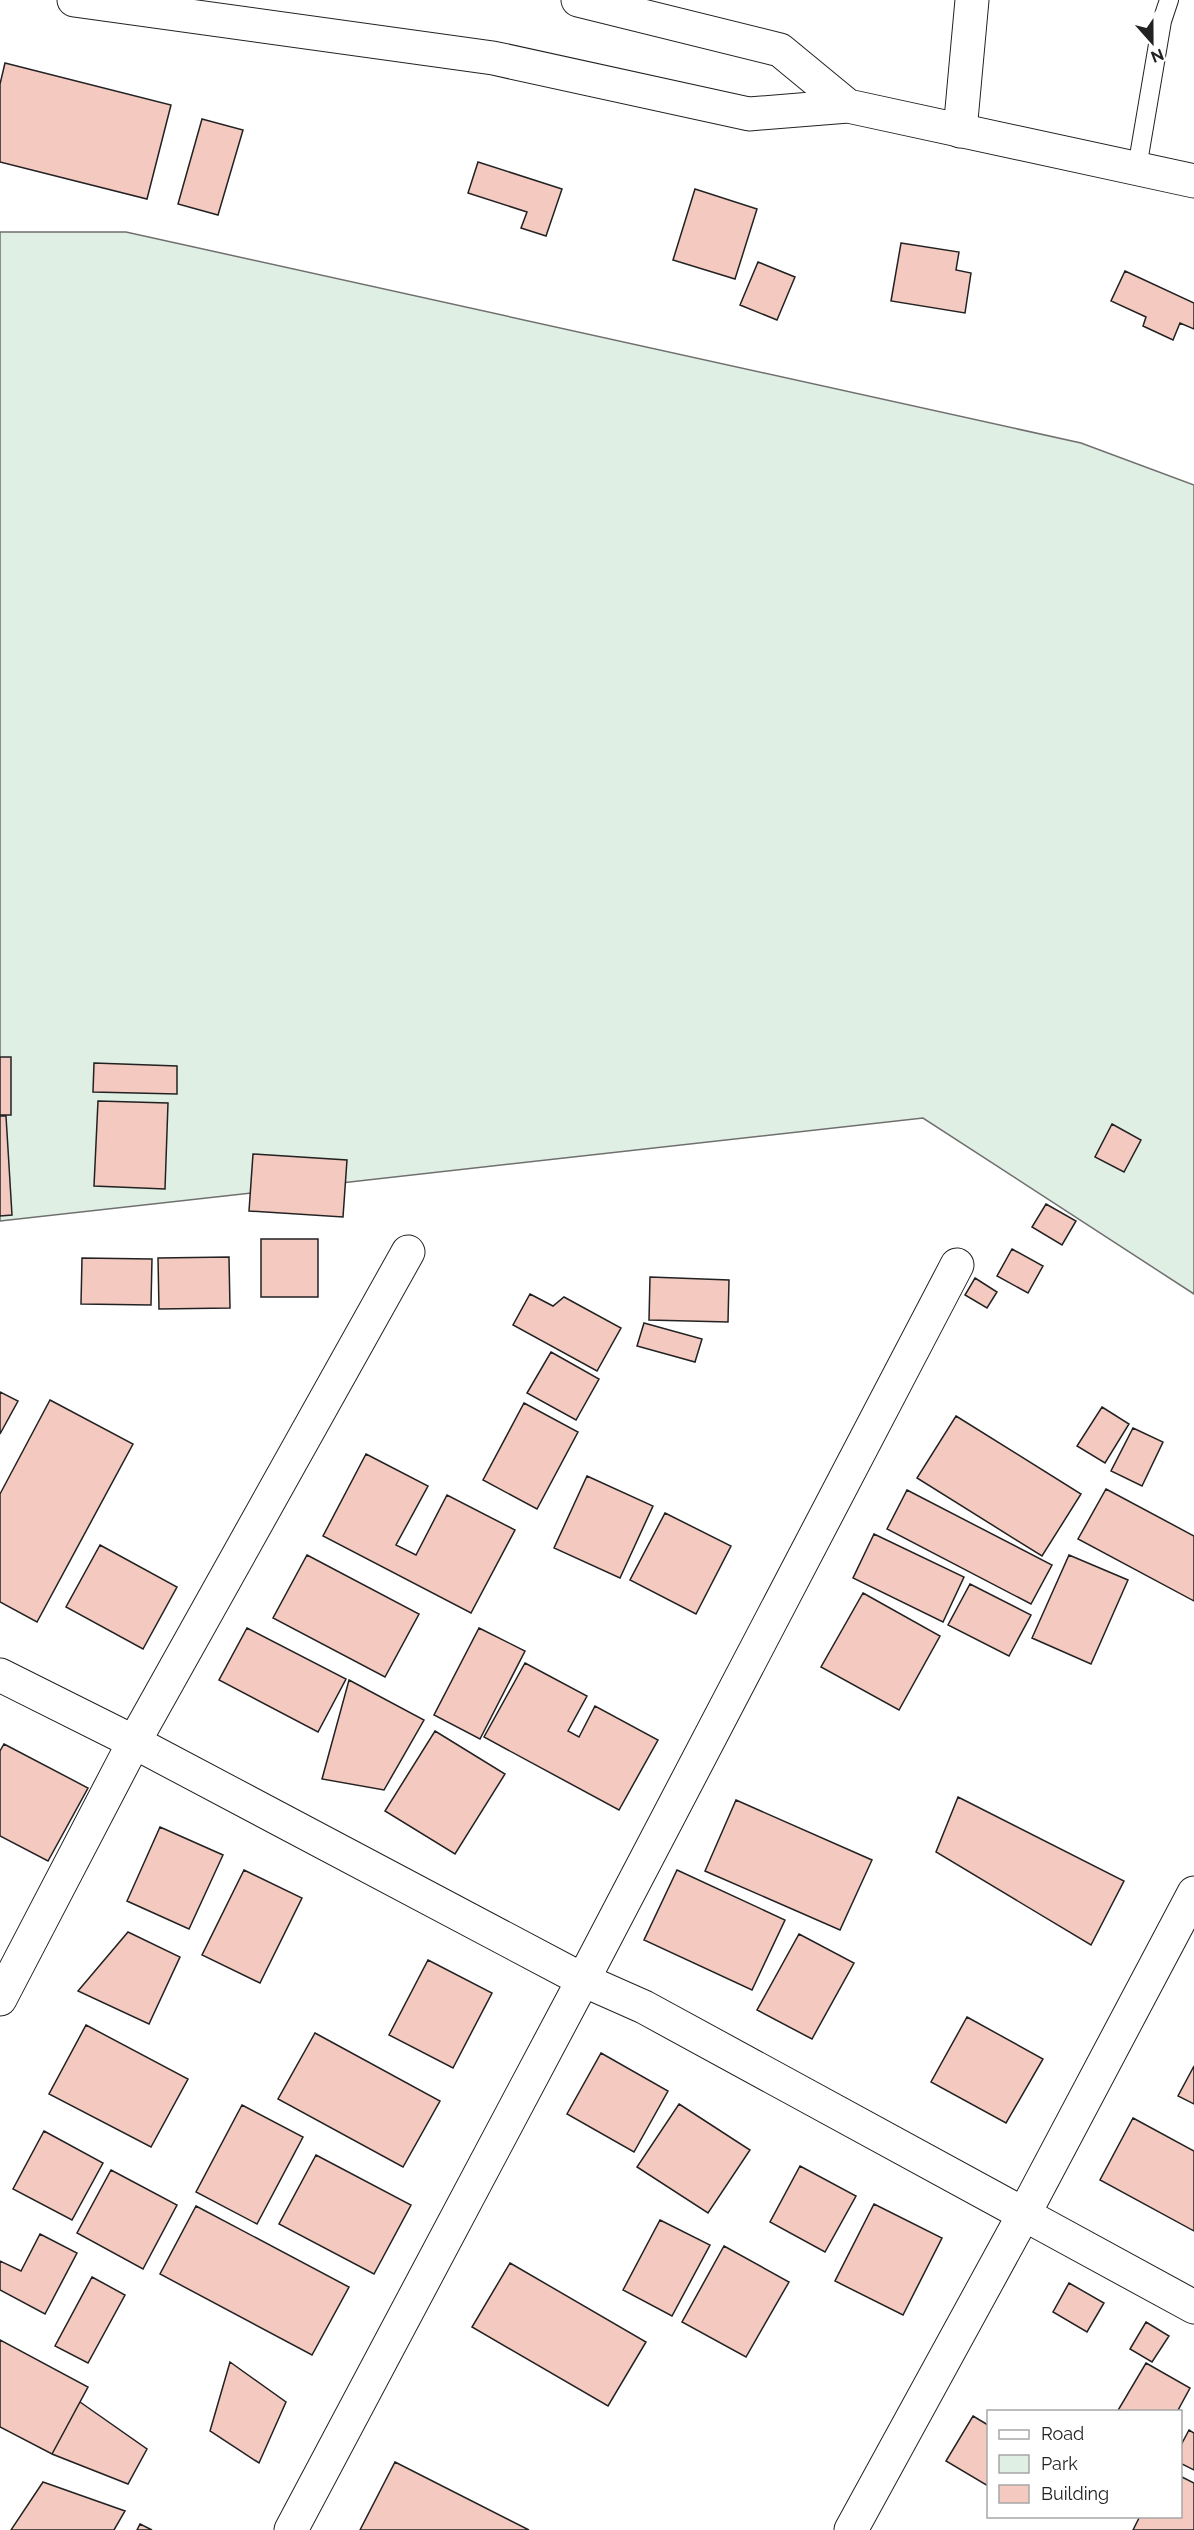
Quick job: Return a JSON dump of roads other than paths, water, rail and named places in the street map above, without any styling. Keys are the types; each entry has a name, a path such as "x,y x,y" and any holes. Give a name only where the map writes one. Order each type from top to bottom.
{"street":[{"path":"74,0 493,58 748,114 848,106 1194,181"},
{"path":"578,0 780,50 848,106"},
{"path":"960,131 972,0"},
{"path":"0,1999 134,1742 408,1251"},
{"path":"291,2530 583,1980 957,1265"},
{"path":"0,1675 134,1742 583,1980 644,2007 1194,2307"},
{"path":"850,2530 1024,2214 1194,1893"}],"lane":[{"path":"1137,168 1162,21 1169,0"}]}
